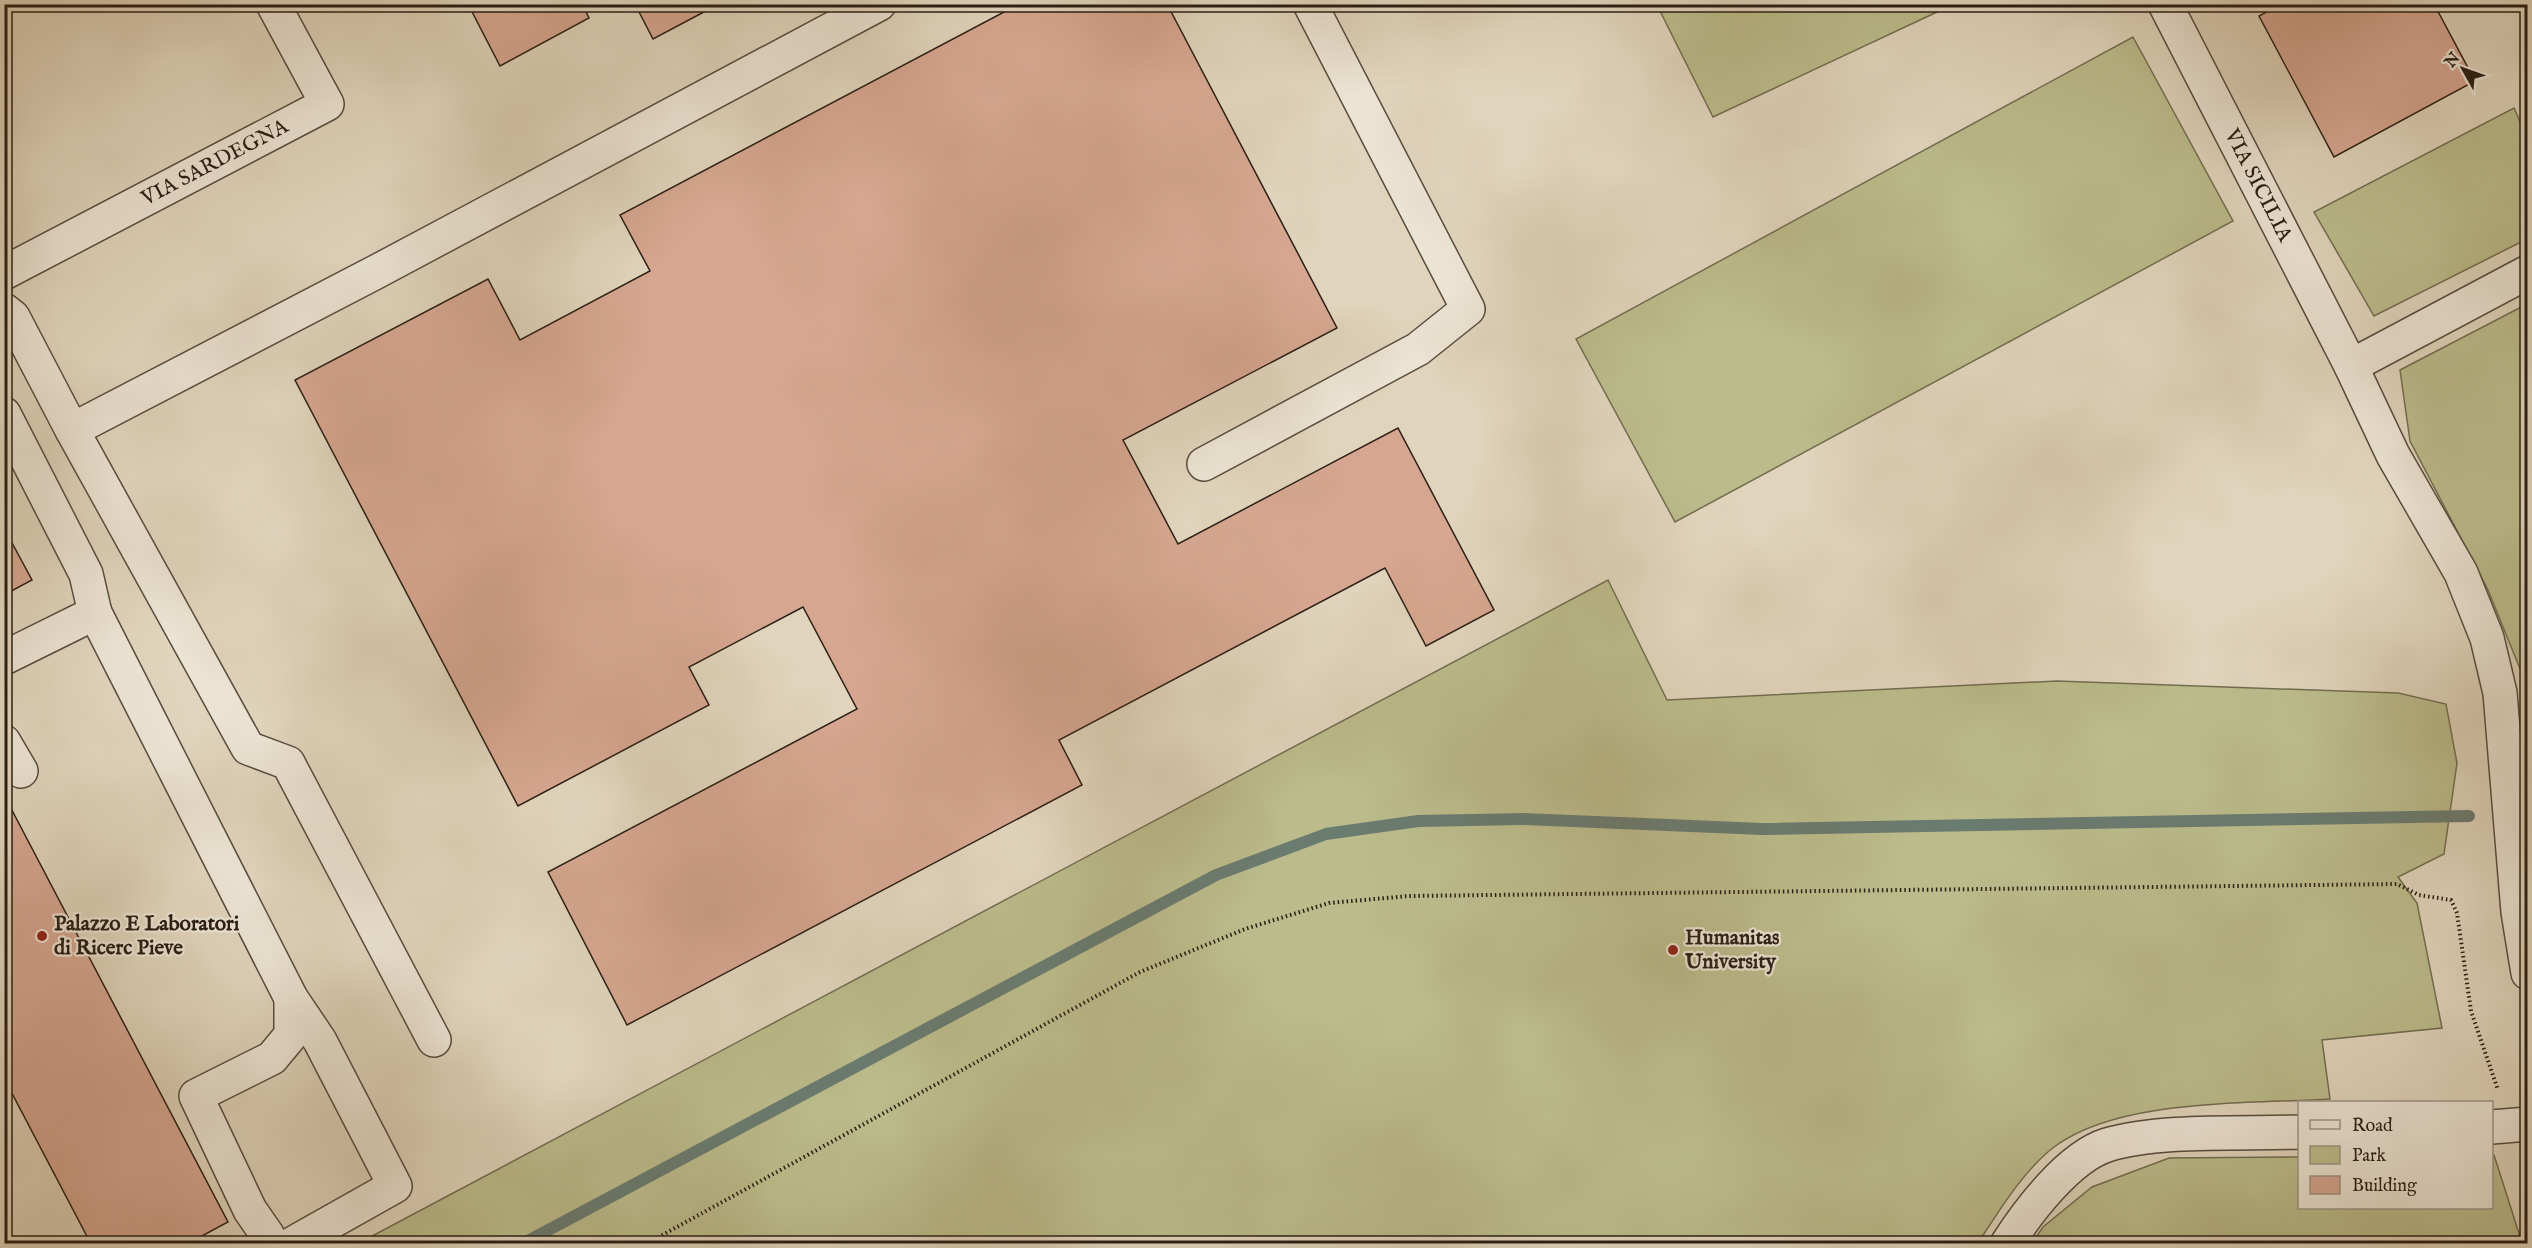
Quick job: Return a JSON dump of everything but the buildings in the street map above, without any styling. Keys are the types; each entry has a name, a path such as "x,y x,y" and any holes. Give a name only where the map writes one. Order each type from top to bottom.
{"street":[{"name":"VIA SARDEGNA","path":"4,273 327,104 273,4"},
{"path":"72,430 364,278 879,4"},
{"path":"1204,464 1418,349 1468,309 1310,4"},
{"name":"VIA SICILIA","path":"2165,4 2351,366 2393,455 2461,573 2487,638 2500,693 2518,912 2528,973"},
{"path":"2351,366 2528,272"},
{"path":"4,310 13,317 72,430 248,748 288,763 434,1040"},
{"path":"4,414 86,574 95,613 291,998 320,1041 395,1186 292,1244"},
{"path":"4,658 95,613"},
{"path":"4,742 21,771"},
{"path":"267,1244 268,1236 250,1210 196,1096 272,1058 291,1035 291,998"},
{"path":"2007,1244 2023,1220 2064,1172 2106,1145 2156,1136 2298,1132"}],"path":[{"path":"646,1244 1140,972 1245,929 1329,903 1409,896 2397,884 2420,895 2451,900 2457,913 2471,1011 2512,1126"}],"green space":[{"path":"1657,5 1952,5 1713,117"},
{"path":"2133,37 2233,221 1675,522 1576,339"},
{"path":"2514,108 2522,126 2527,124 2527,239 2374,316 2314,212"},
{"path":"2527,304 2527,686 2488,590 2410,441 2400,370"},
{"name":"Humanitas University","path":"1608,580 1667,700 2057,681 2398,693 2446,704 2457,763 2444,854 2398,877 2417,903 2442,1028 2322,1040 2330,1099 2186,1106 2113,1120 2081,1131 2054,1147 2032,1168 2012,1192 1978,1243 359,1243"},
{"path":"2494,1155 2522,1243 2032,1243 2043,1227 2092,1187 2169,1158 2298,1157 2298,1209 2493,1209"}],"waterway":[{"path":"522,1244 1216,875 1326,834 1418,821 1524,819 1762,829 2469,816"}],"place":[{"name":"Palazzo E Laboratori di Ricerc Pieve","path":"42,936"},
{"name":"Humanitas University","path":"1673,950"}]}
